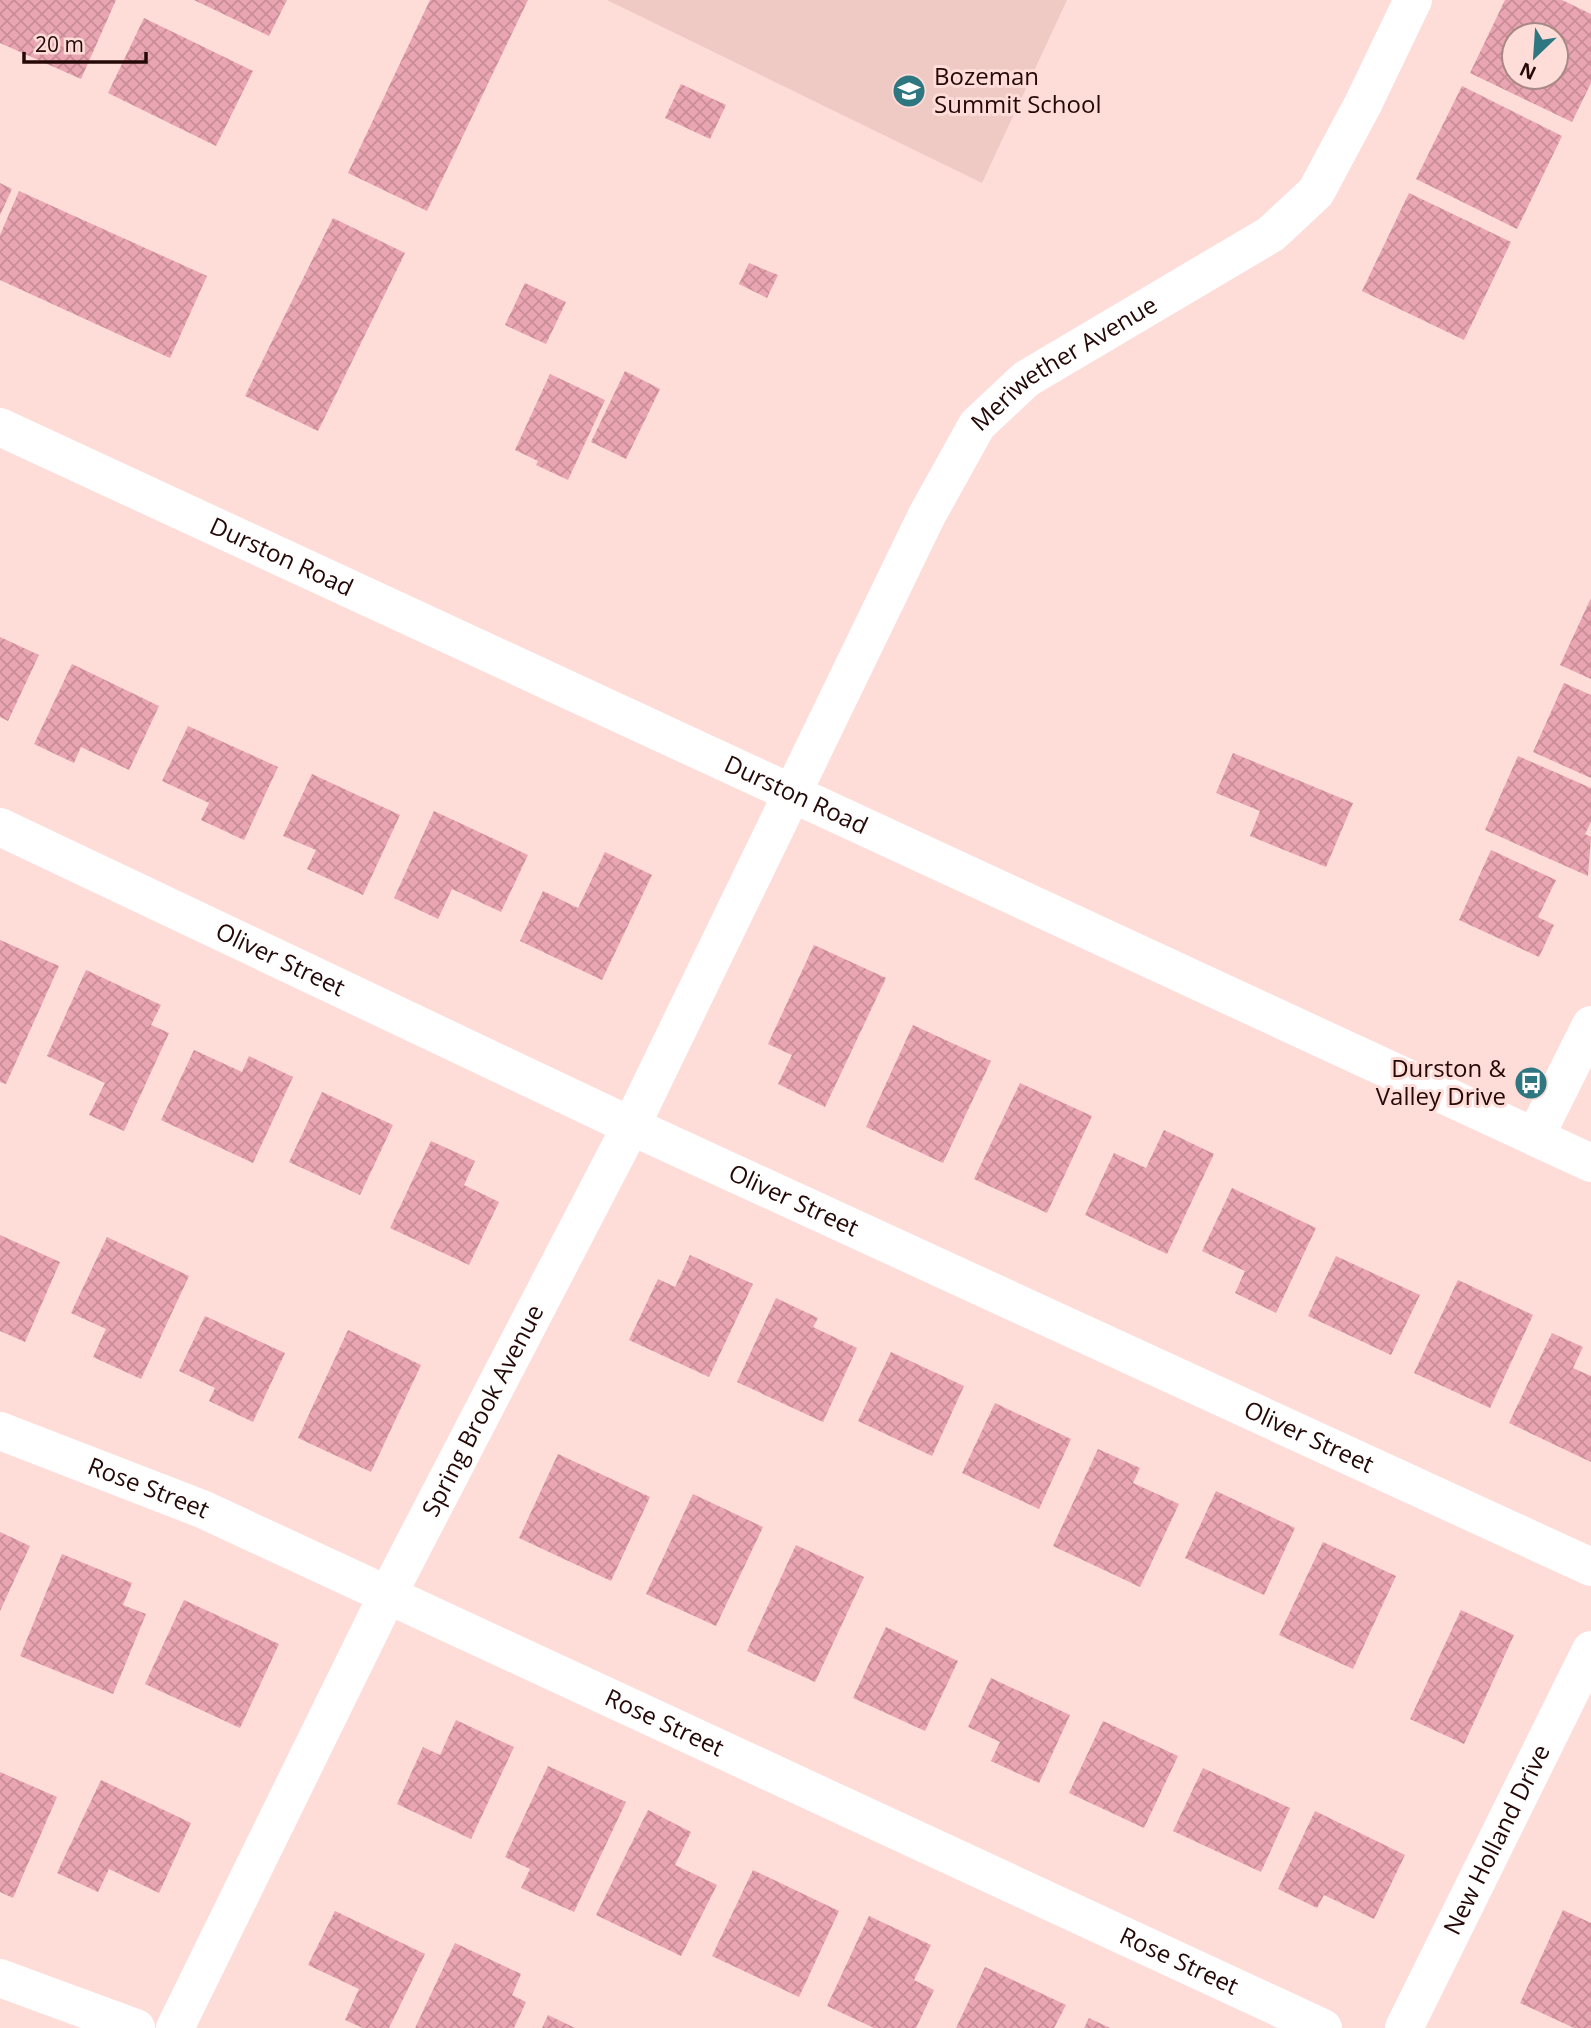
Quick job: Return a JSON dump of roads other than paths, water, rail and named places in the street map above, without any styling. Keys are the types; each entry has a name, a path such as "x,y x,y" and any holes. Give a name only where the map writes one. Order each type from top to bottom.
{"street":[{"name":"Meriwether Avenue","path":"793,795 927,515 977,425 1026,379 1271,234 1316,192 1363,104 1413,0"},
{"name":"Durston Road","path":"0,427 1591,1163"},
{"name":"Spring Brook Avenue","path":"175,2028 388,1594 631,1126 793,795"},
{"name":"Oliver Street","path":"0,827 631,1126 1591,1567"},
{"path":"1535,1137 1591,1025"},
{"name":"Rose Street","path":"0,1431 202,1509 1323,2028"},
{"name":"New Holland Drive","path":"1404,2028 1591,1650"},
{"path":"0,1978 136,2028"}],"place":[{"name":"Bozeman Summit School","path":"909,91"},
{"name":"Durston & Valley Drive","path":"1531,1083"}]}
